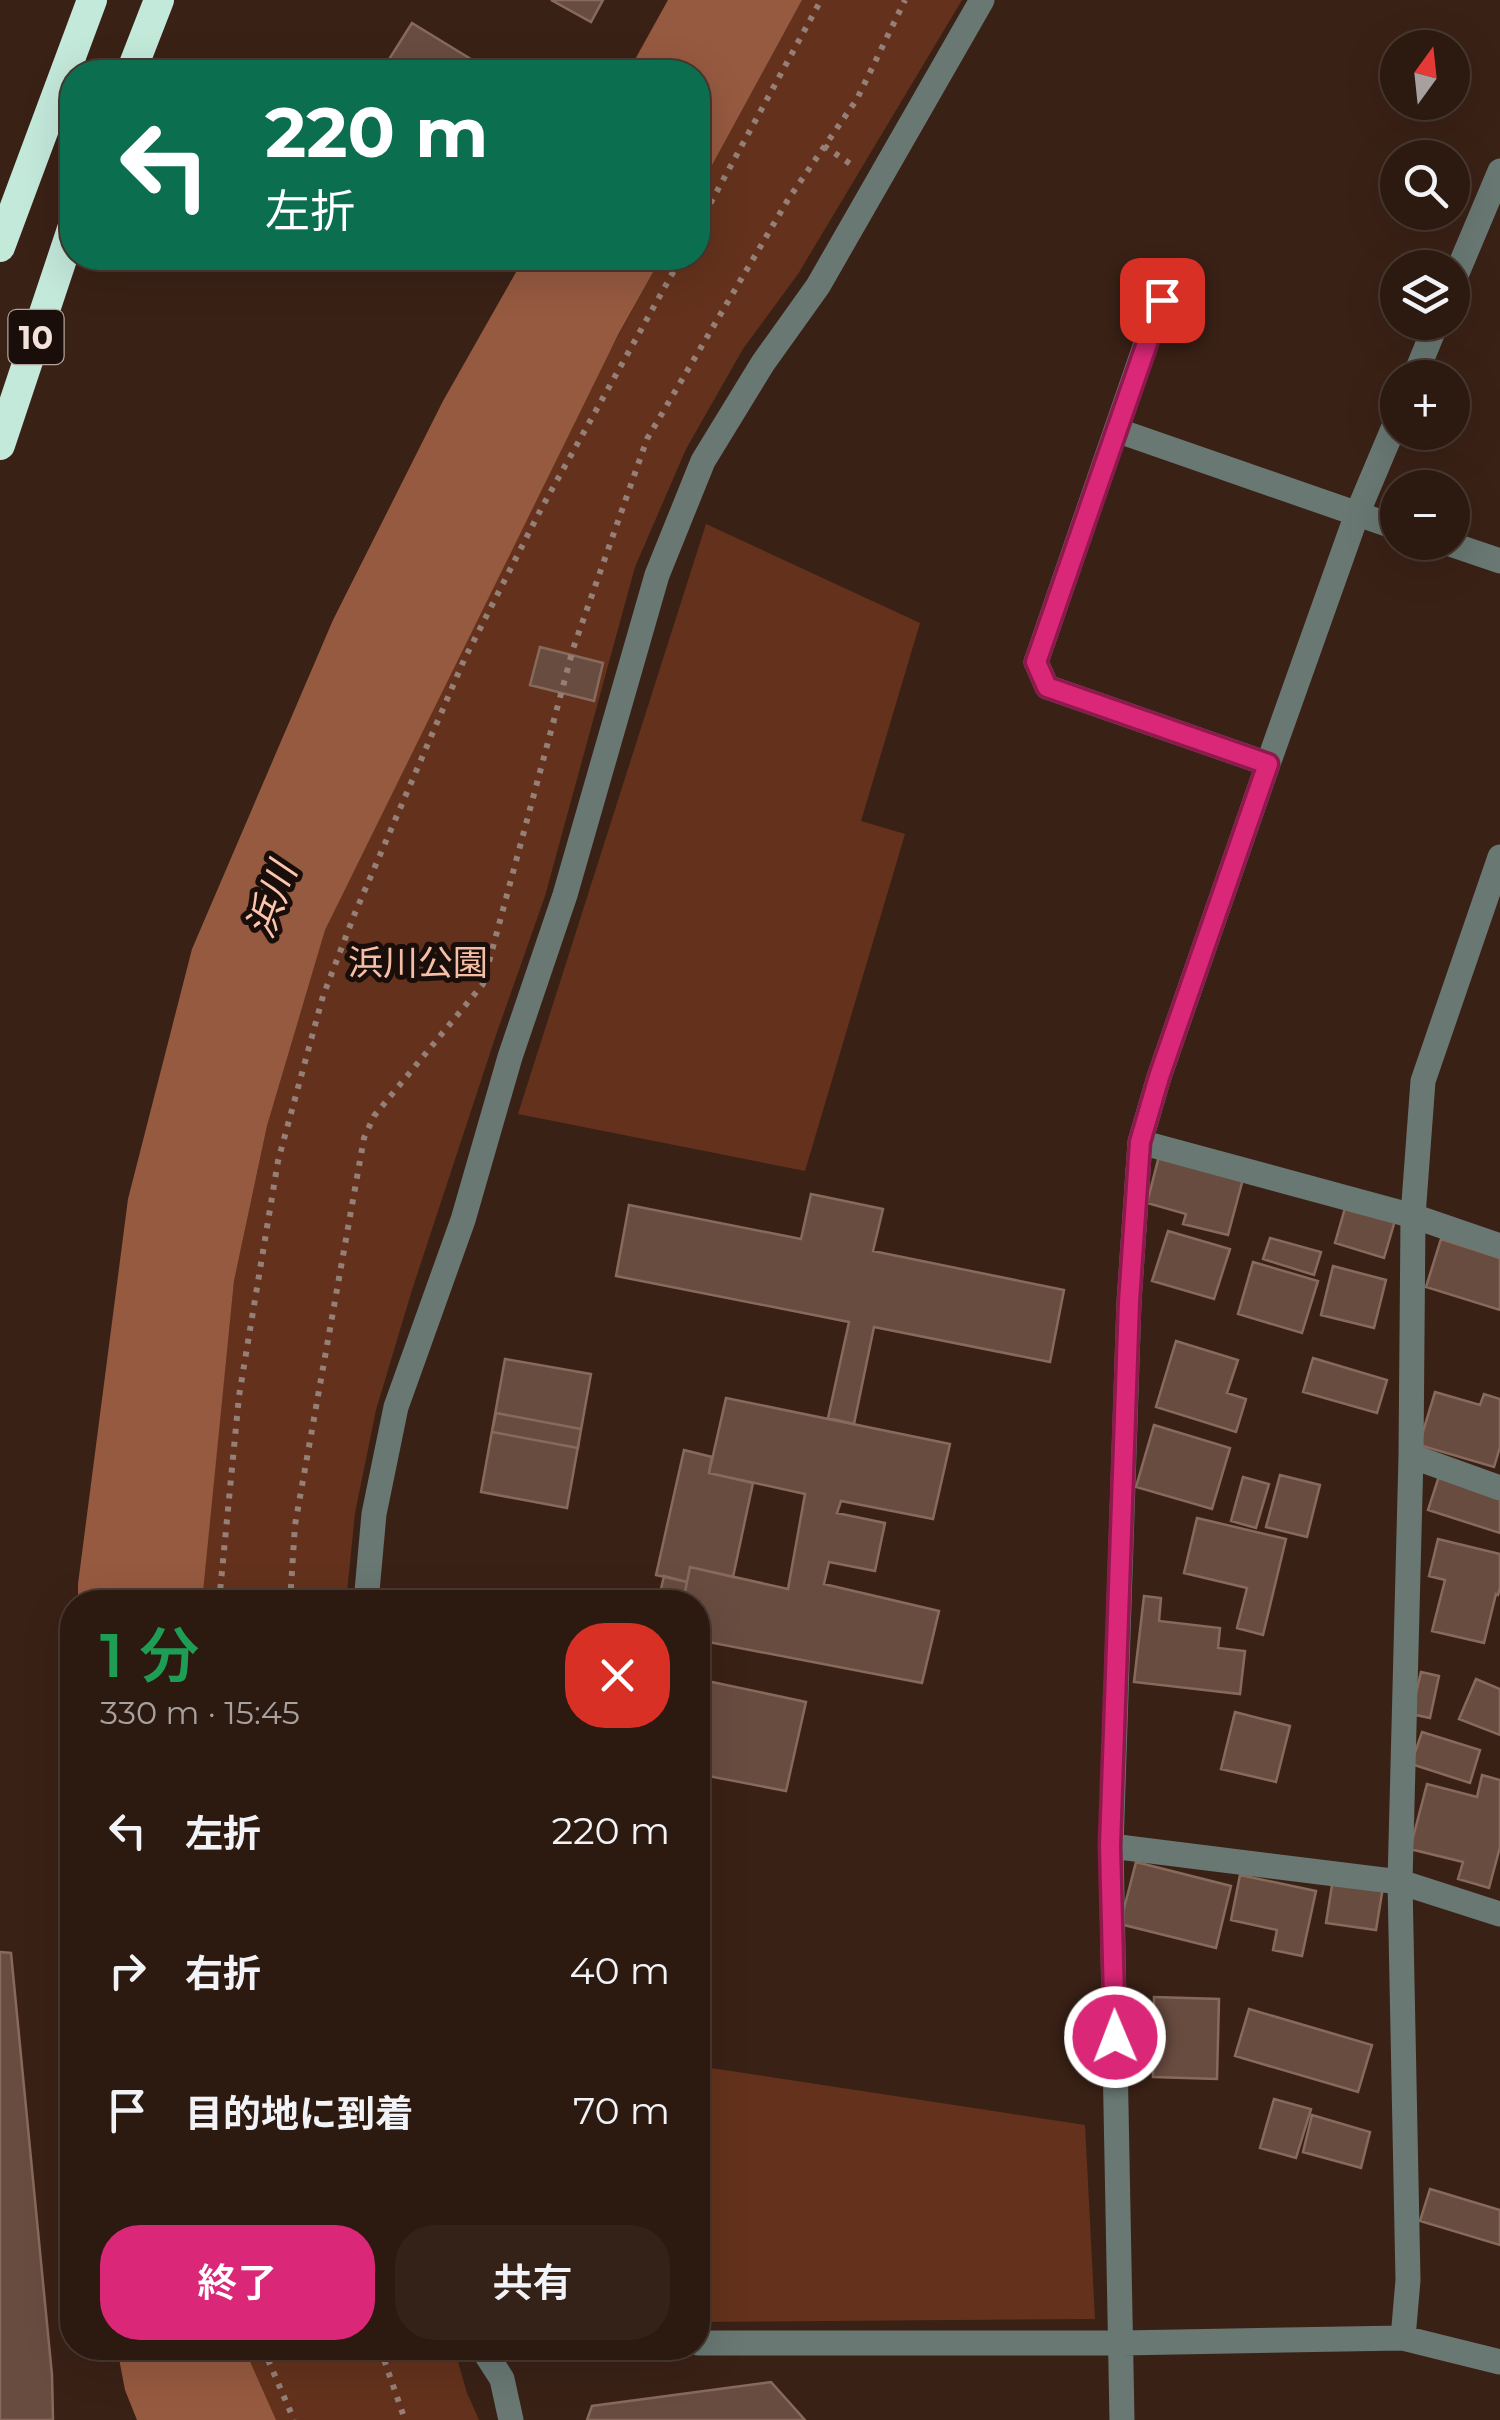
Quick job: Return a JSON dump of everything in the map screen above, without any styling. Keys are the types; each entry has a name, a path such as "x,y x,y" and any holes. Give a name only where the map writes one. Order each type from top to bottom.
{"highway":[{"path":"70,60 92,0"},
{"path":"136,60 160,0"},
{"path":"0,248 60,86"},
{"name":"10","path":"0,445 60,265"}],"street":[{"path":"367,1590 374,1514 396,1407 463,1220 510,1057 565,895 657,575 703,462 762,363 818,286 982,0"},
{"path":"1467,250 1500,171"},
{"path":"1162,300 1036,662 1047,687 1268,764"},
{"path":"1116,430 1380,522"},
{"path":"1122,2420 1110,1846 1129,1302 1140,1142 1268,764 1357,514 1384,450"},
{"path":"1470,551 1500,561"},
{"path":"1403,2338 1408,2280 1400,1882 1414,1216 1423,1081 1500,857"},
{"path":"1140,1142 1414,1216 1500,1246"},
{"path":"1411,1456 1500,1488"},
{"path":"1110,1846 1400,1882 1500,1914"},
{"path":"710,2342 1122,2343 1403,2338 1500,2362"},
{"path":"490,2360 502,2380 511,2420"}],"path":[{"path":"710,204 821,0"},
{"path":"291,1590 295,1525 364,1138 374,1116 483,984 573,649 647,439 789,198 857,98 905,0"},
{"path":"220,1590 238,1396 278,1161 323,996 354,913 464,660 541,509 673,270"},
{"path":"269,2360 294,2420"},
{"path":"384,2360 405,2420"}],"green space":[{"name":"浜川公園","path":"802,0 962,0 798,274 743,349 686,449 635,567 545,896 412,1290 376,1410 355,1513 347,1590 202,1590 234,1281 267,1126 325,929 486,576 654,270 710,270 710,169"},
{"path":"706,524 920,623 861,821 905,834 805,1171 518,1114"},
{"path":"710,2068 1085,2125 1095,2319 710,2322"},
{"path":"248,2360 457,2360 479,2420 271,2420"}],"water":[{"path":"668,0 802,0 710,169 710,60 635,60"},
{"name":"浜川","path":"517,270 654,270 618,335 325,930 267,1126 234,1281 203,1590 78,1590 128,1199 192,949 333,620 443,401"},
{"path":"119,2360 249,2360 276,2420 137,2420 125,2390"}],"building":[{"path":"551,0 603,0 591,22"},
{"path":"412,23 472,60 389,60"},
{"path":"540,647 603,663 594,701 530,685"},
{"path":"1159,1156 1243,1179 1228,1235 1183,1224 1186,1214 1147,1203"},
{"path":"811,1194 883,1209 873,1251 1064,1290 1050,1362 874,1327 854,1424 828,1418 849,1322 616,1276 629,1205 801,1239"},
{"path":"1347,1201 1396,1217 1384,1258 1335,1243"},
{"path":"1168,1231 1230,1249 1214,1299 1152,1281"},
{"path":"1270,1238 1321,1252 1314,1275 1263,1259"},
{"path":"1441,1239 1500,1258 1500,1310 1426,1287"},
{"path":"1253,1262 1318,1281 1302,1333 1238,1314"},
{"path":"1333,1266 1386,1280 1374,1328 1321,1315"},
{"path":"1176,1341 1238,1360 1227,1393 1246,1399 1236,1432 1156,1407"},
{"path":"1313,1358 1387,1380 1377,1413 1303,1392"},
{"path":"505,1359 591,1374 567,1508 481,1492"},
{"path":"1435,1392 1480,1405 1484,1394 1500,1399 1500,1447 1494,1467 1419,1445"},
{"path":"726,1398 950,1444 933,1519 841,1501 837,1513 885,1523 875,1571 829,1562 824,1584 939,1611 922,1683 710,1642 710,1590 685,1590 690,1567 788,1589 805,1494 709,1473"},
{"path":"496,1413 581,1429 578,1448 492,1432"},
{"path":"1154,1425 1230,1448 1212,1509 1136,1487"},
{"path":"684,1450 712,1457 709,1473 753,1483 733,1577 690,1567 687,1582 656,1575"},
{"path":"1440,1473 1500,1493 1500,1533 1428,1510"},
{"path":"1280,1475 1320,1485 1307,1537 1266,1527"},
{"path":"1243,1477 1269,1484 1256,1528 1231,1521"},
{"path":"1197,1518 1286,1539 1263,1635 1237,1628 1247,1588 1184,1573"},
{"path":"1438,1539 1500,1554 1500,1588 1484,1643 1432,1631 1445,1580 1429,1576"},
{"path":"664,1576 687,1582 685,1590 661,1590"},
{"path":"1144,1596 1161,1598 1159,1621 1220,1628 1218,1648 1245,1651 1240,1694 1134,1682"},
{"path":"1421,1672 1439,1676 1430,1718 1411,1714"},
{"path":"1476,1679 1500,1689 1500,1735 1459,1719"},
{"path":"710,1682 806,1702 786,1791 710,1776"},
{"path":"1235,1712 1290,1726 1276,1782 1221,1769"},
{"path":"1422,1732 1480,1750 1470,1783 1411,1764"},
{"path":"1482,1775 1500,1780 1500,1847 1489,1888 1458,1879 1463,1862 1410,1849 1427,1784 1477,1797"},
{"path":"1136,1862 1231,1886 1216,1948 1120,1924"},
{"path":"1240,1875 1316,1891 1302,1956 1273,1950 1277,1930 1231,1920"},
{"path":"1333,1879 1383,1887 1376,1930 1326,1923"},
{"path":"0,1952 11,1953 52,2375 53,2420 0,2420"},
{"path":"1154,1997 1219,1999 1217,2079 1153,2077"},
{"path":"1249,2009 1372,2045 1358,2092 1235,2056"},
{"path":"1274,2099 1311,2109 1296,2158 1260,2148"},
{"path":"1312,2115 1370,2132 1361,2168 1303,2152"},
{"path":"1430,2189 1500,2210 1500,2245 1420,2221"},
{"path":"771,2382 805,2420 587,2420 592,2406"}],"route":[{"path":"1115,2037 1110,1846 1129,1302 1140,1142 1268,764 1047,687 1036,662 1162,300"}]}
